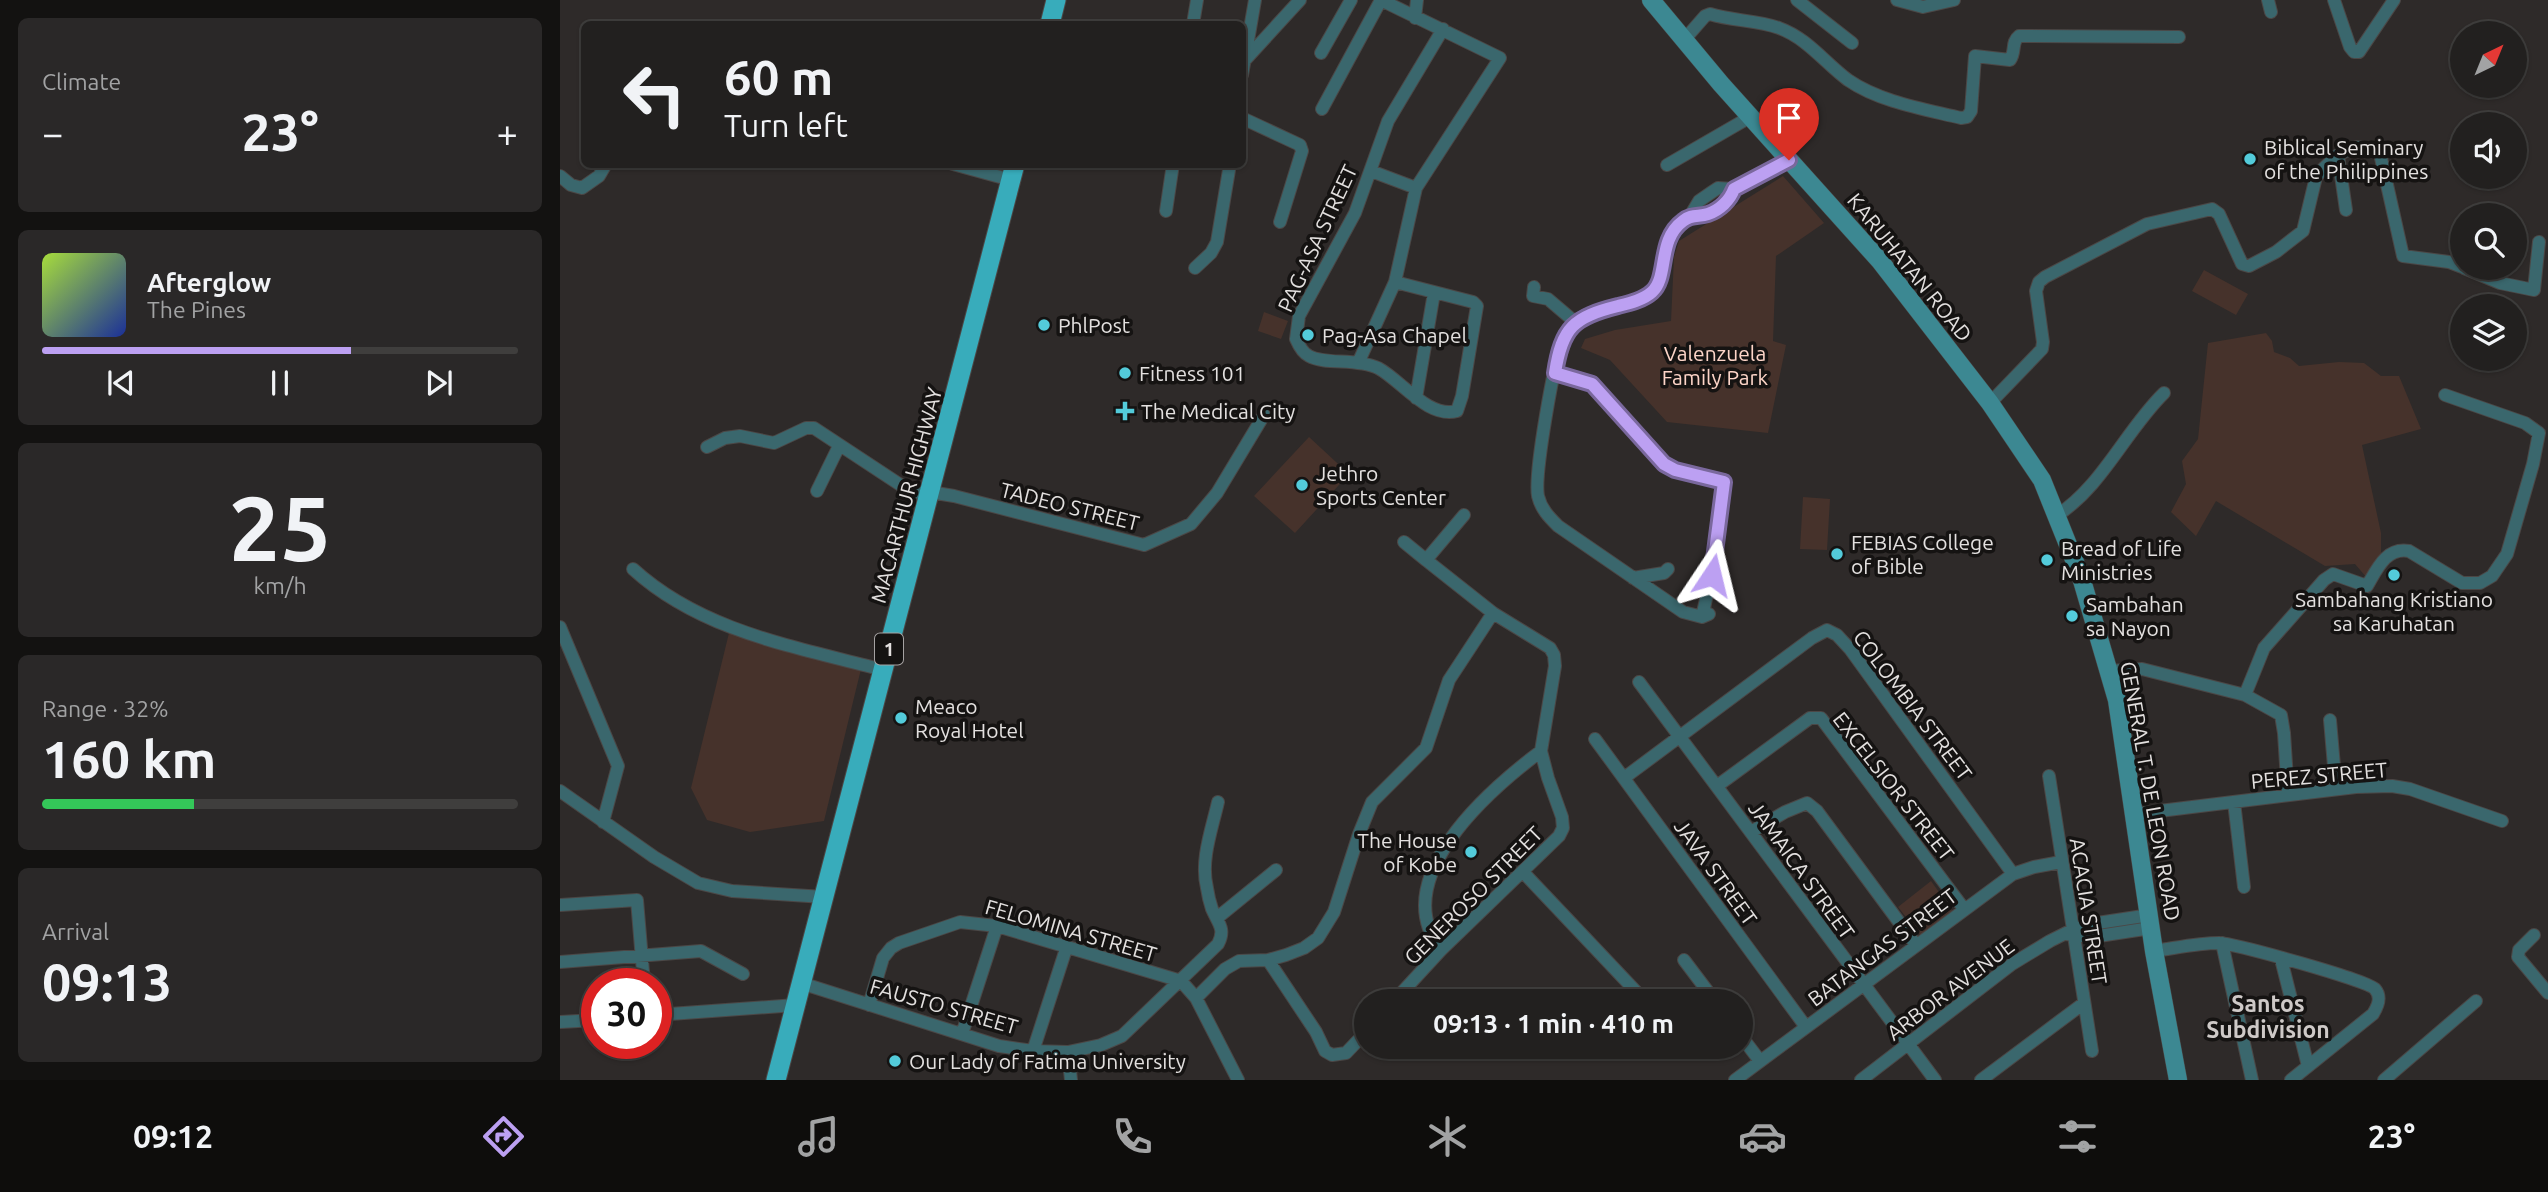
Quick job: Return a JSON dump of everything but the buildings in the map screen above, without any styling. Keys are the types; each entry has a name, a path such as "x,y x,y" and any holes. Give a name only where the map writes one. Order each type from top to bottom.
{"highway":[{"path":"1051,21 1056,0"},
{"name":"MACARTHUR HIGHWAY","path":"776,1080 1013,172"}],"main road":[{"name":"KARUHATAN ROAD","path":"1651,0 1750,117 1880,261 1990,403 2037,471 2056,516"},
{"name":"GENERAL T. DE LEON ROAD","path":"2056,516 2081,577 2116,699 2135,814 2144,923 2154,951 2178,1080"}],"street":[{"path":"1194,21 1197,0"},
{"path":"1246,54 1255,0"},
{"path":"1246,59 1300,0"},
{"path":"1321,53 1351,0"},
{"path":"1322,109 1381,0 1500,58 1416,188 1395,282 1359,362"},
{"path":"1415,18 1417,0"},
{"path":"1797,0 1852,43"},
{"path":"1897,0 1923,7 1954,0"},
{"path":"2334,0 2350,47 2354,52 2359,52 2394,0"},
{"path":"1684,40 1705,16 1710,14 1778,27 1802,41 1847,79 1863,88 1923,109 1961,118 1967,117 1971,111 1975,56 2010,60 2014,54 2015,40 2019,36 2179,37"},
{"name":"PAG-ASA STREET","path":"1434,293 1473,302 1477,306 1462,396 1457,411 1451,413 1416,398 1391,376 1377,368 1359,362 1306,355 1296,339 1300,316 1355,213 1388,121 1443,29"},
{"path":"1667,165 1750,117"},
{"path":"1246,120 1300,145 1302,151 1280,222"},
{"path":"1990,403 2042,349 2036,291 2045,276 2147,224 2212,209 2219,214 2242,264 2249,266 2276,252 2303,231 2316,177 2338,155 2354,147 2379,149 2403,256 2450,262"},
{"path":"2338,155 2346,210"},
{"path":"1555,373 1592,384 1664,464 1675,470 1724,482 1706,615 1683,612 1558,527 1543,510 1538,496 1537,474 1555,373 1564,337 1575,322 1594,312 1646,298 1656,288 1667,242 1681,221 1690,216 1699,201 1718,188 1734,189 1789,160"},
{"path":"560,176 571,185 582,188 599,176 604,168"},
{"path":"983,168 1013,172"},
{"path":"1166,211 1172,168"},
{"path":"1195,268 1211,253 1217,242 1229,168"},
{"path":"1371,171 1416,188"},
{"path":"2494,280 2534,290 2539,242"},
{"path":"1395,282 1434,293 1416,398"},
{"path":"1534,287 1533,296 1548,299 1575,322"},
{"path":"2056,516 2065,511 2100,474 2164,393"},
{"path":"2245,695 2264,648 2324,580 2333,575 2367,586 2386,556 2400,550 2409,551 2462,583 2486,581 2498,570 2507,554 2533,464 2539,433 2525,423 2445,395"},
{"name":"TADEO STREET","path":"707,447 725,438 740,436 774,443 814,428 899,484 930,494 954,496 1144,545 1191,524 1217,493 1264,415"},
{"path":"817,491 839,446"},
{"path":"1426,560 1464,515"},
{"name":"GENEROSO STREET","path":"1404,542 1493,613 1544,643 1554,655 1555,666 1541,751 1563,828 1559,836 1441,950 1405,989"},
{"path":"633,569 670,597 709,620 883,670"},
{"path":"1633,578 1664,573 1668,569"},
{"path":"1196,998 1225,969 1239,961 1268,960 1304,948 1318,938 1334,912 1372,802 1426,748 1449,680 1493,613"},
{"path":"560,627 618,766 603,822"},
{"name":"COLOMBIA STREET","path":"1624,778 1812,638 1827,630 1837,635 1850,649 2013,874"},
{"path":"2109,670 2142,668 2245,695 2281,715 2288,795"},
{"name":"JAMAICA STREET","path":"1639,682 1935,1080"},
{"name":"EXCELSIOR STREET","path":"1717,786 1810,718 1821,718 1964,909"},
{"path":"2330,720 2336,789"},
{"name":"JAVA STREET","path":"1595,739 1807,1027"},
{"path":"1441,950 1425,919 1424,898 1432,870 1454,836 1486,797 1541,751"},
{"name":"ACACIA STREET","path":"2049,776 2070,933 2092,1051"},
{"name":"PEREZ STREET","path":"2135,814 2375,786 2410,789 2502,821"},
{"path":"560,791 654,857 698,883 732,891 824,897"},
{"path":"1218,802 1205,866 1206,884 1217,918 1276,870"},
{"path":"2234,802 2244,887"},
{"path":"1751,832 1785,812 1807,803 1817,811 1916,945"},
{"name":"BATANGAS STREET","path":"1735,1080 2013,874 2061,862"},
{"path":"1523,872 1634,989"},
{"path":"560,905 637,900 643,968"},
{"name":"FAUSTO STREET","path":"802,982 999,1046 1068,1052 1101,1045 1122,1036 1218,944 1223,935 1217,918"},
{"name":"FELOMINA STREET","path":"869,1005 883,958 898,943 960,922 997,926 1181,981"},
{"name":"ARBOR AVENUE","path":"1861,1080 2012,964 2070,933 2092,937 2144,923"},
{"path":"962,1034 997,926"},
{"path":"2534,935 2519,950 2518,957 2548,993"},
{"path":"2154,951 2222,943 2367,984 2375,989 2379,997 2373,1014 2291,1080"},
{"path":"2222,943 2252,1080"},
{"path":"1034,1051 1066,948"},
{"path":"560,962 701,951 743,974"},
{"path":"2281,959 2308,1066"},
{"path":"1268,960 1317,1032 1325,1051 1332,1055 1346,1053 1354,1045"},
{"path":"1684,960 1706,989"},
{"path":"1181,981 1196,998 1236,1075 1223,1080"},
{"path":"2384,1080 2476,1001"},
{"path":"1981,1080 2084,1003"},
{"path":"672,1014 796,1005"},
{"path":"560,1022 581,1021"},
{"path":"1068,1052 1071,1080"},
{"path":"1753,1052 1760,1061"}],"green space":[{"name":"Valenzuela Family Park","path":"1783,176 1824,223 1776,256 1773,341 1786,345 1768,433 1667,422 1610,360 1581,348 1585,339 1615,330 1671,321 1674,257 1679,241"},
{"path":"2204,270 2248,294 2236,315 2192,291"},
{"path":"1264,312 1288,321 1281,339 1258,331"},
{"path":"2266,333 2272,341 2274,352 2290,358 2299,366 2339,362 2364,363 2381,376 2399,376 2421,429 2362,445 2381,533 2381,553 2367,578 2355,564 2325,566 2216,501 2196,536 2171,512 2186,484 2182,461 2198,439 2208,343"},
{"name":"Jethro Sports Center","path":"1309,437 1349,474 1295,533 1254,496"},
{"path":"1803,497 1830,499 1827,550 1800,549"},
{"path":"729,633 861,669 824,821 750,832 707,820 691,788"},
{"path":"1931,881 1954,913 1921,936 1898,907"}],"place":[{"name":"Biblical Seminary of the Philippines","path":"2250,159"},
{"name":"PhlPost","path":"1044,325"},
{"name":"Pag-Asa Chapel","path":"1308,335"},
{"name":"Fitness 101","path":"1125,373"},
{"name":"The Medical City","path":"1125,411"},
{"name":"Jethro Sports Center","path":"1302,485"},
{"name":"FEBIAS College of Bible","path":"1837,554"},
{"name":"Bread of Life Ministries","path":"2047,560"},
{"name":"Sambahang Kristiano sa Karuhatan","path":"2394,575"},
{"name":"Sambahan sa Nayon","path":"2072,616"},
{"name":"Meaco Royal Hotel","path":"901,718"},
{"name":"The House of Kobe","path":"1471,852"},
{"name":"Our Lady of Fatima University","path":"895,1061"}],"district":[{"name":"Santos Subdivision","path":"2268,1016"}],"route":[{"path":"1712,575 1724,482 1675,470 1664,464 1592,384 1583,379 1555,373 1557,362 1564,337 1574,322 1594,312 1646,298 1656,288 1667,242 1681,221 1690,216 1709,214 1730,200 1734,189 1789,160"}]}
